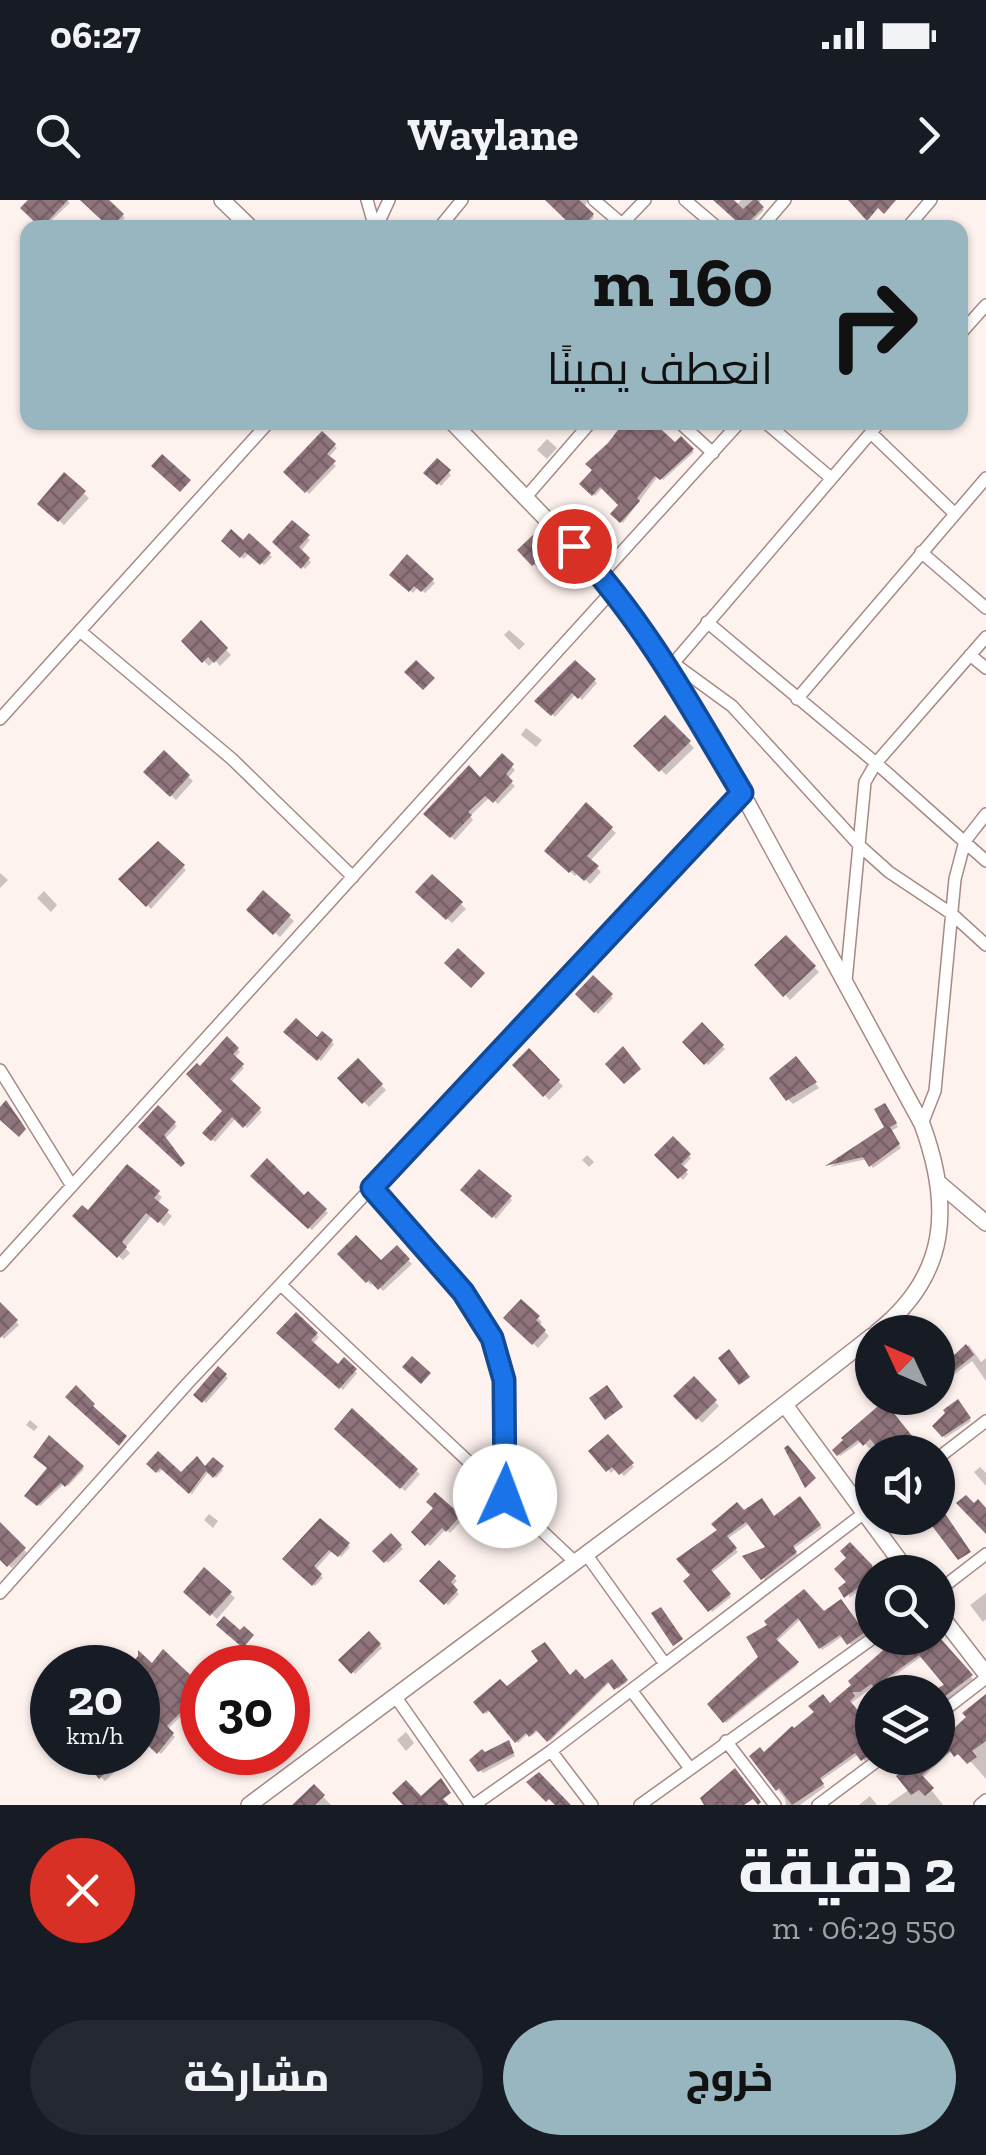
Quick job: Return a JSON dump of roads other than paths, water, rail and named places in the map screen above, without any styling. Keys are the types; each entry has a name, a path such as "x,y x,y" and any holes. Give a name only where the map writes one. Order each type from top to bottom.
{"street":[{"path":"222,200 243,220"},
{"path":"446,220 462,200"},
{"path":"594,200 615,220"},
{"path":"626,220 644,200"},
{"path":"685,200 709,220"},
{"path":"768,220 785,200"},
{"path":"915,220 931,200"},
{"path":"968,325 986,305"},
{"path":"0,719 262,430"},
{"path":"460,430 602,575 671,666 922,1124 940,1184 939,1240 926,1276 895,1315"},
{"path":"526,497 582,430"},
{"path":"687,430 713,453"},
{"path":"602,575 733,430"},
{"path":"775,430 831,478"},
{"path":"671,666 873,430"},
{"path":"871,433 954,513"},
{"path":"797,699 986,478"},
{"path":"921,552 986,608"},
{"path":"0,1265 614,589"},
{"path":"707,622 986,861"},
{"path":"80,631 232,759 352,877"},
{"path":"846,981 865,782 876,763 986,636"},
{"path":"970,655 986,668"},
{"path":"671,666 742,716 888,872 952,914 986,944"},
{"path":"0,1592 186,1384 742,793"},
{"path":"922,1124 938,1074 955,879 965,841 986,814"},
{"path":"0,1070 72,1186"},
{"path":"940,1184 986,1223"},
{"path":"372,1188 463,1292 492,1338 504,1380 505,1496"},
{"path":"281,1285 505,1496 580,1558 666,1664"},
{"path":"249,1805 855,1350"},
{"path":"785,1405 855,1494"},
{"path":"955,1445 986,1422"},
{"path":"395,1696 473,1805 551,1751 855,1520"},
{"path":"955,1578 986,1554"},
{"path":"955,1635 986,1676 955,1701"},
{"path":"640,1805 855,1651"},
{"path":"631,1690 689,1767"},
{"path":"726,1741 775,1805"},
{"path":"551,1751 592,1805"},
{"path":"818,1805 858,1775"},
{"path":"980,1805 986,1800"}]}
